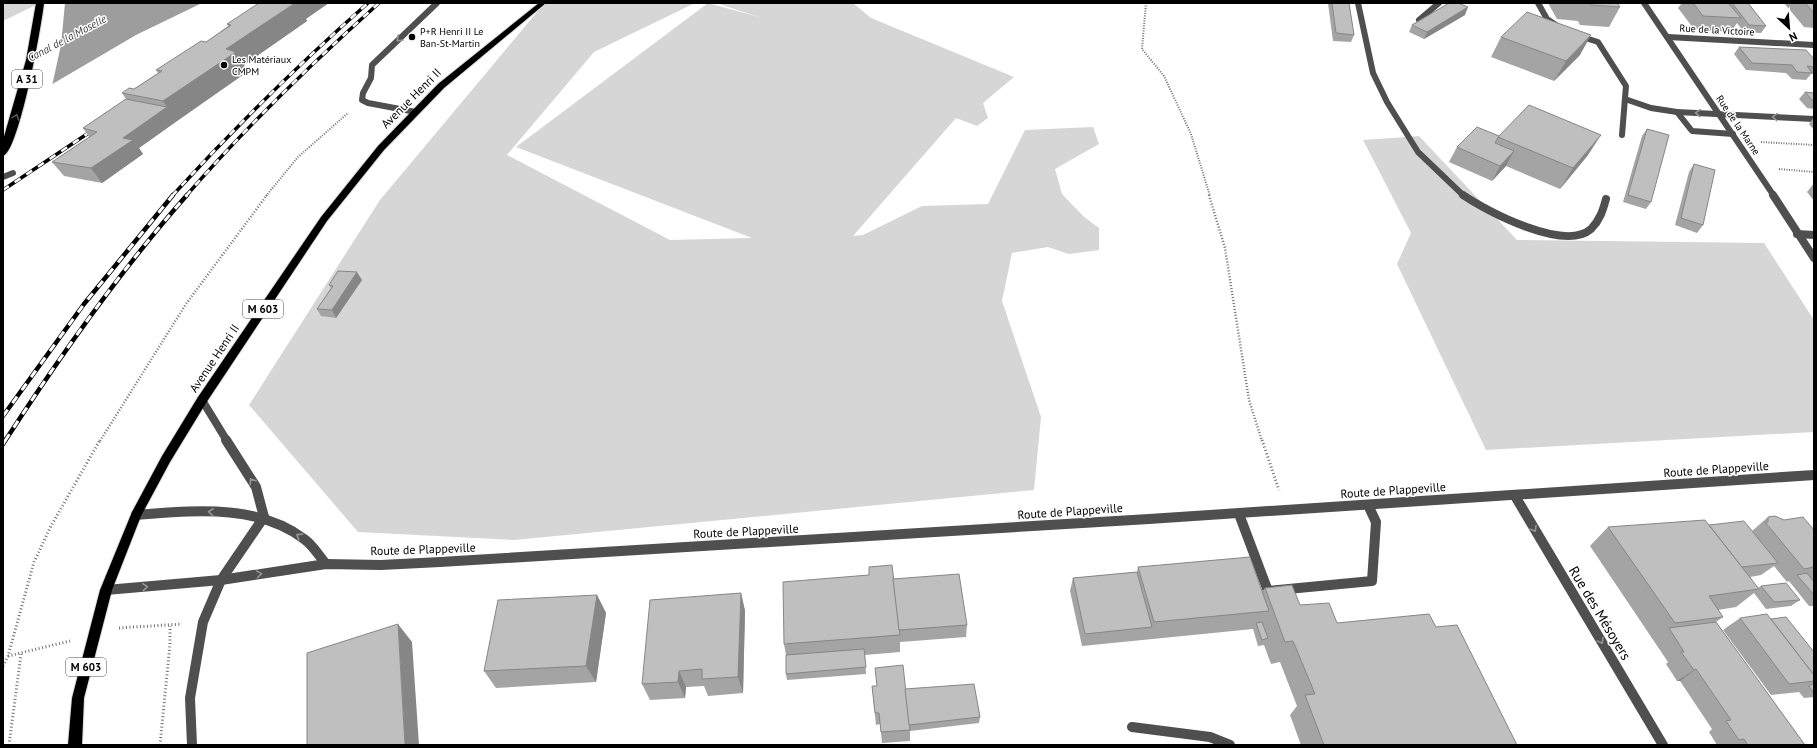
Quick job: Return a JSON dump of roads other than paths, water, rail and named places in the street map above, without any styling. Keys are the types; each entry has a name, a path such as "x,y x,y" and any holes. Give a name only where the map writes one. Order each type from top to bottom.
{"highway":[{"name":"A 31","path":"3,153 21,104 37,36 40,3"}],"main road":[{"name":"Avenue Henri II","path":"75,745 78,698 106,590 136,515 166,459 202,400 324,219 381,148 447,81 543,3"}],"street":[{"path":"416,112 368,103 362,100 362,93 371,77 370,71 372,65 437,3"},
{"path":"1358,3 1373,73 1387,102 1418,152 1464,196 1506,219 1543,234 1569,237 1590,230 1600,219 1606,199"},
{"path":"1419,20 1439,3"},
{"path":"1538,3 1547,19 1566,30 1598,42 1626,86 1622,135"},
{"name":"Rue de la Marne","path":"1644,3 1733,134 1814,258"},
{"name":"Rue de la Victoire","path":"1668,37 1814,45"},
{"path":"1626,99 1651,108 1677,112 1814,119"},
{"path":"1677,112 1692,131 1733,134"},
{"path":"3,177 13,173"},
{"path":"1797,234 1814,235"},
{"path":"192,745 190,698 203,622 221,580 264,517 256,487 202,400"},
{"name":"Route de Plappeville","path":"106,590 221,580 326,564 381,565 440,562 1239,514 1814,475"},
{"name":"Rue des Mésoyers","path":"1515,496 1663,745"},
{"path":"1239,514 1268,591 1372,581 1376,522 1368,505"},
{"path":"136,515 208,511 264,517 283,525 304,539 326,564"},
{"path":"1132,727 1210,737 1230,745"}],"water":[{"name":"Canal de la Moselle","path":"45,3 202,3 136,35 3,113"}],"railway":[{"path":"172,196 267,97 368,3"},
{"path":"186,196 232,145 280,96 379,3"},
{"path":"3,190 96,128"},
{"path":"3,416 84,304 173,195"},
{"path":"5,441 91,315 114,284 187,195"},
{"path":"3,444 5,440"}],"place":[{"name":"P+R Henri II Le Ban-St-Martin","path":"412,37"},
{"name":"Les Matériaux CMPM","path":"224,65"}]}
